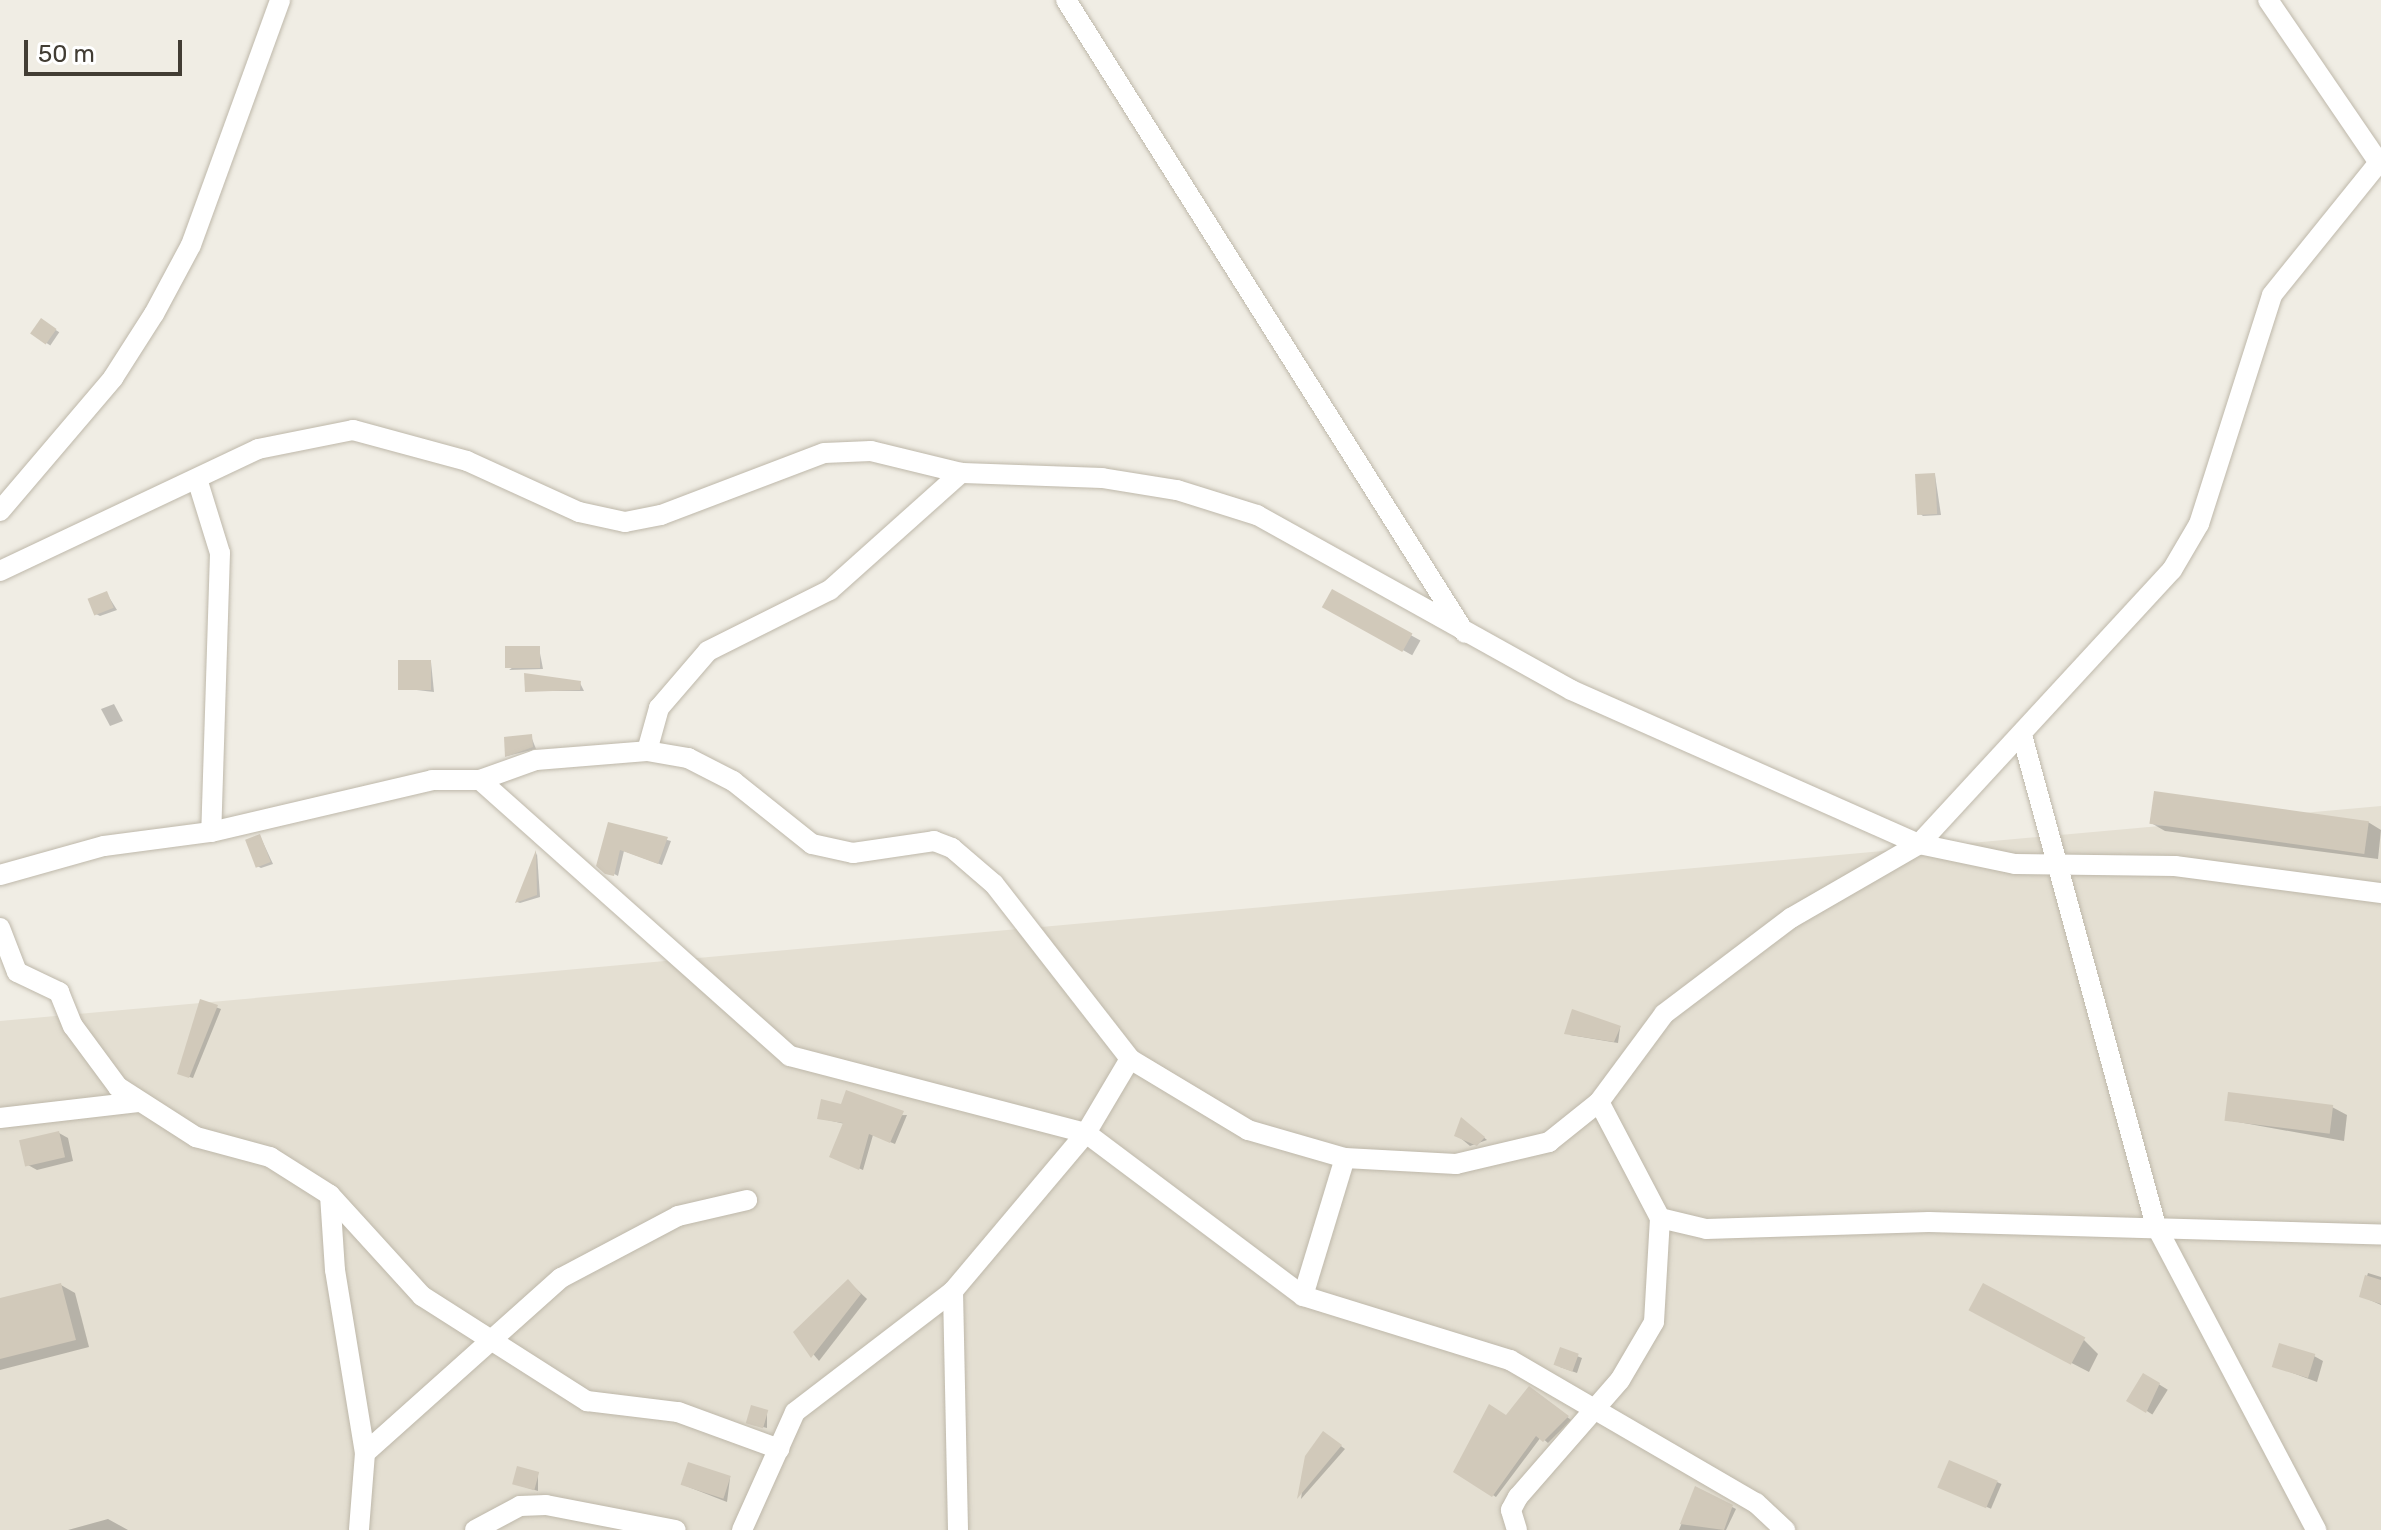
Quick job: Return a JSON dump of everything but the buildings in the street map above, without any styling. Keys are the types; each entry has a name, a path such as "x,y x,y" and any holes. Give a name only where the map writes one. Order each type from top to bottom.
{"street":[{"path":"0,511 113,378 154,314 191,245 280,0"},
{"path":"1066,0 1467,636"},
{"path":"0,875 104,846 211,832 432,780 480,780 536,760 647,751 688,758 733,781 812,844 853,853 934,841 952,848 994,884 1130,1059 1248,1130 1345,1158 1456,1164 1501,1157 1549,1142 1599,1102 1664,1014 1791,918 1919,844 2172,570 2199,524 2272,295 2380,161 2268,0"},
{"path":"0,571 198,482 258,449 353,430 467,461 579,512 625,522 661,515 824,453 871,451 961,473 1102,478 1230,507 1336,556 1467,636 1678,740 1919,844 2056,865 2175,866 2381,893"},
{"path":"647,751 668,694 708,651 830,590 961,473"},
{"path":"198,482 220,553 211,832"},
{"path":"2022,735 2156,1226 2316,1530"},
{"path":"480,780 790,1056 1086,1133 1303,1296 1510,1360 1596,1406 1756,1503 1785,1530"},
{"path":"0,928 17,972 59,992 73,1026 138,1102 196,1137 270,1157 330,1195 422,1296 497,1338 595,1404 678,1412 779,1449"},
{"path":"742,1530 795,1412 953,1291 1086,1133 1130,1059"},
{"path":"0,1118 138,1102"},
{"path":"1517,1530 1511,1510 1518,1497 1642,1350 1654,1322 1660,1218 1599,1102"},
{"path":"1303,1296 1345,1158"},
{"path":"330,1195 335,1270 365,1453 360,1530"},
{"path":"365,1453 561,1278 594,1258 639,1242 678,1216 747,1200"},
{"path":"1660,1218 1706,1229 1852,1222 2156,1226 2381,1235"},
{"path":"953,1291 958,1530"},
{"path":"475,1530 520,1506 546,1505 676,1530"}],"shaded area":[{"path":"2381,806 2381,1530 0,1530 0,1021"}]}
